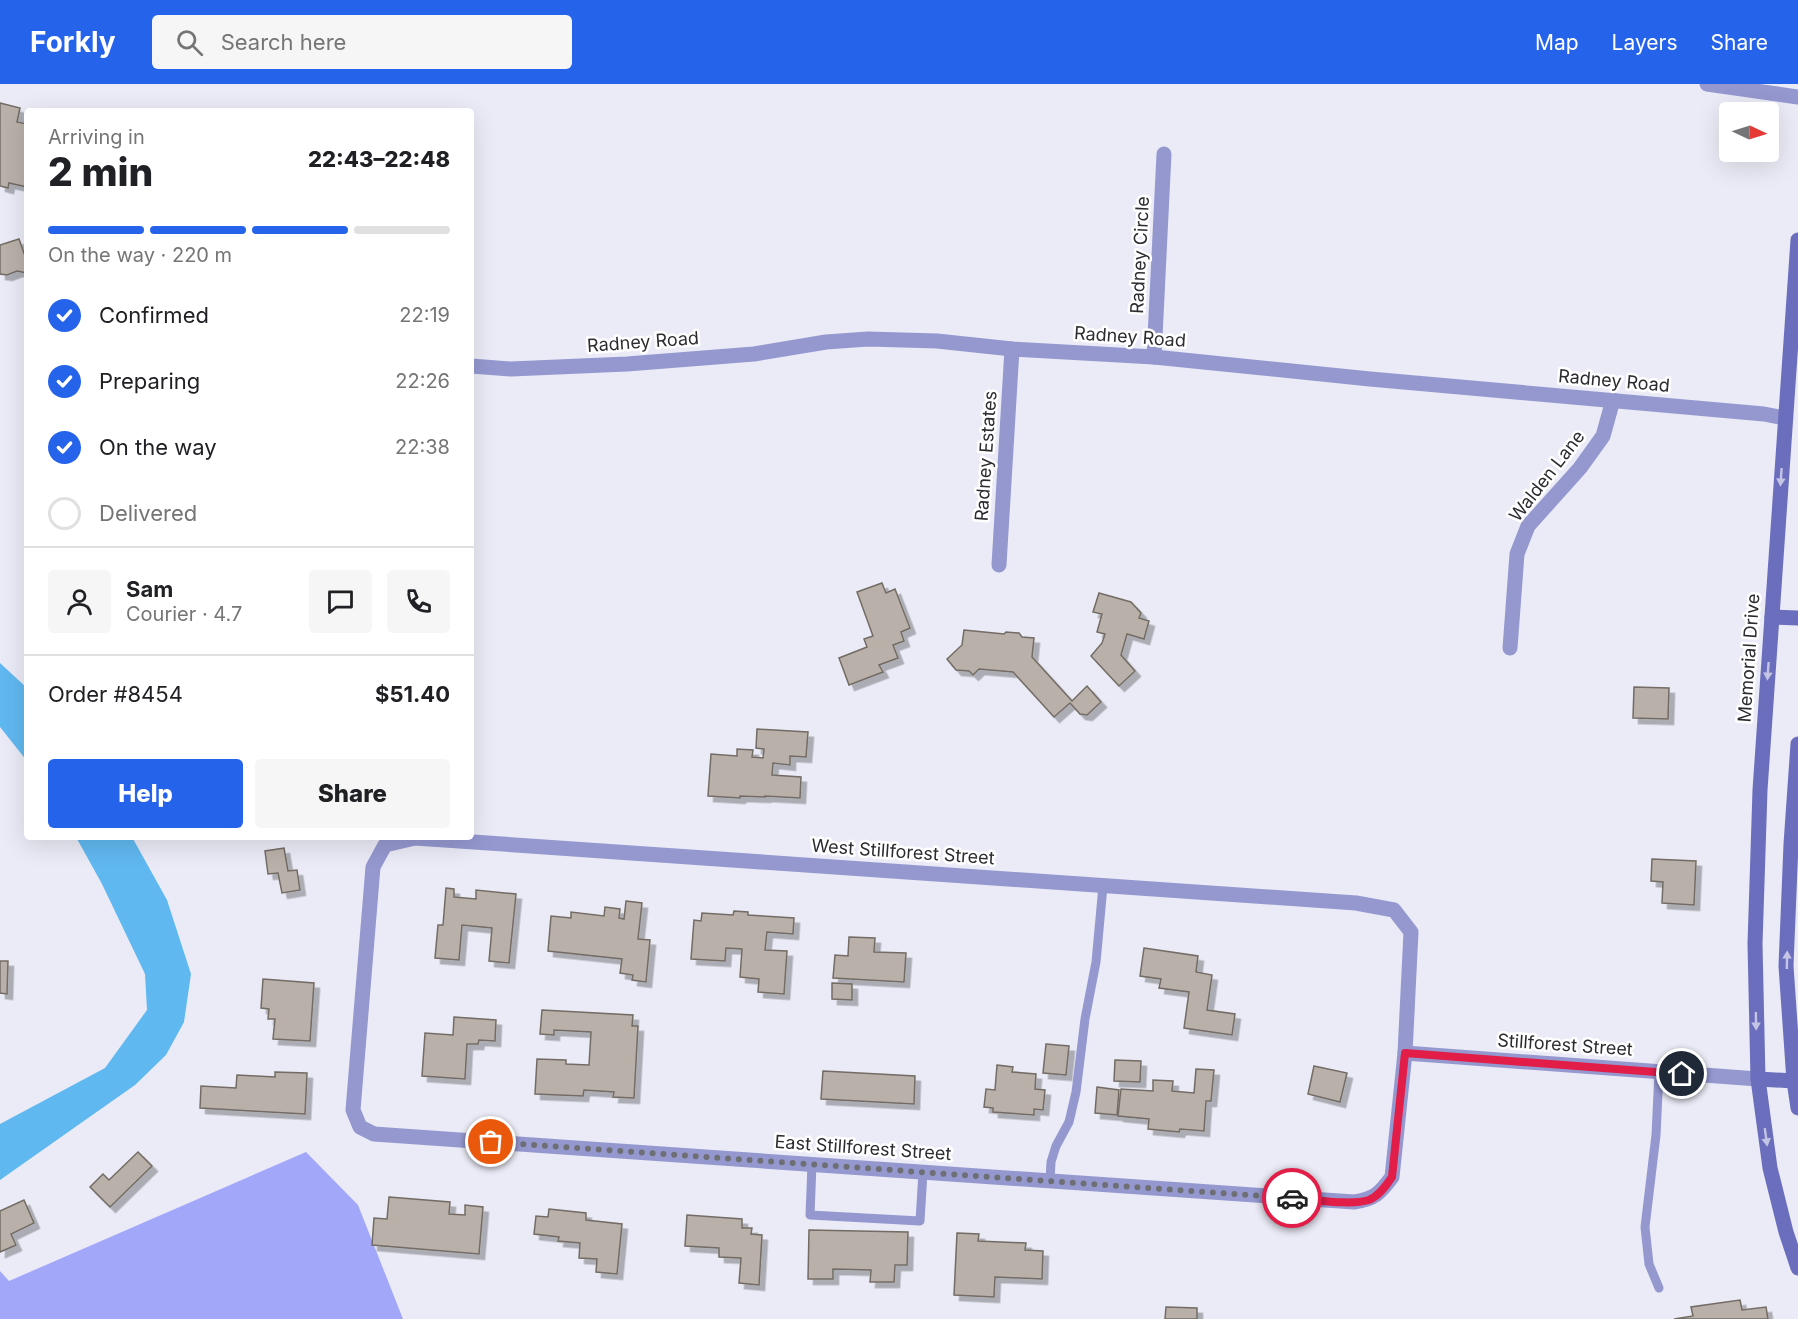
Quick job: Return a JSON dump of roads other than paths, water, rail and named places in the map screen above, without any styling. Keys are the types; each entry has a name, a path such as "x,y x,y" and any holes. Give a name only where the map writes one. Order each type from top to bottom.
{"main road":[{"name":"Memorial Drive","path":"1798,240 1792,420 1772,617 1760,790 1755,933 1758,1079 1770,1168 1786,1232 1798,1268"},
{"path":"1772,617 1798,618"},
{"path":"1798,744 1786,966 1798,1108"},
{"path":"1758,1079 1796,1085"}],"street":[{"path":"1707,84 1798,97"},
{"name":"Radney Circle","path":"1154,357 1164,154"},
{"name":"Radney Road","path":"474,366 511,369 627,364 754,354 826,342 868,339 937,341 1012,349 1154,357 1370,379 1764,414 1792,420"},
{"name":"Radney Estates","path":"999,565 1012,349"},
{"name":"Walden Lane","path":"1510,648 1516,554 1528,526 1581,468 1603,436 1613,400"},
{"name":"West Stillforest Street","path":"364,966 373,867 385,844 405,840"},
{"name":"West Stillforest Street","path":"444,840 1356,903 1394,910 1411,932 1405,1053"},
{"name":"East Stillforest Street","path":"364,966 352,1110 360,1127 374,1134 1354,1202 1370,1199 1382,1191 1392,1177 1405,1053"},
{"name":"Stillforest Street","path":"1405,1053 1758,1079"}],"lane":[{"path":"1050,1181 1051,1162 1056,1146 1069,1122 1076,1092 1085,1019 1096,962 1103,886"},
{"path":"1659,1072 1656,1135 1645,1227 1648,1264 1659,1288"},
{"path":"812,1164 810,1215 920,1221 923,1172"}]}
